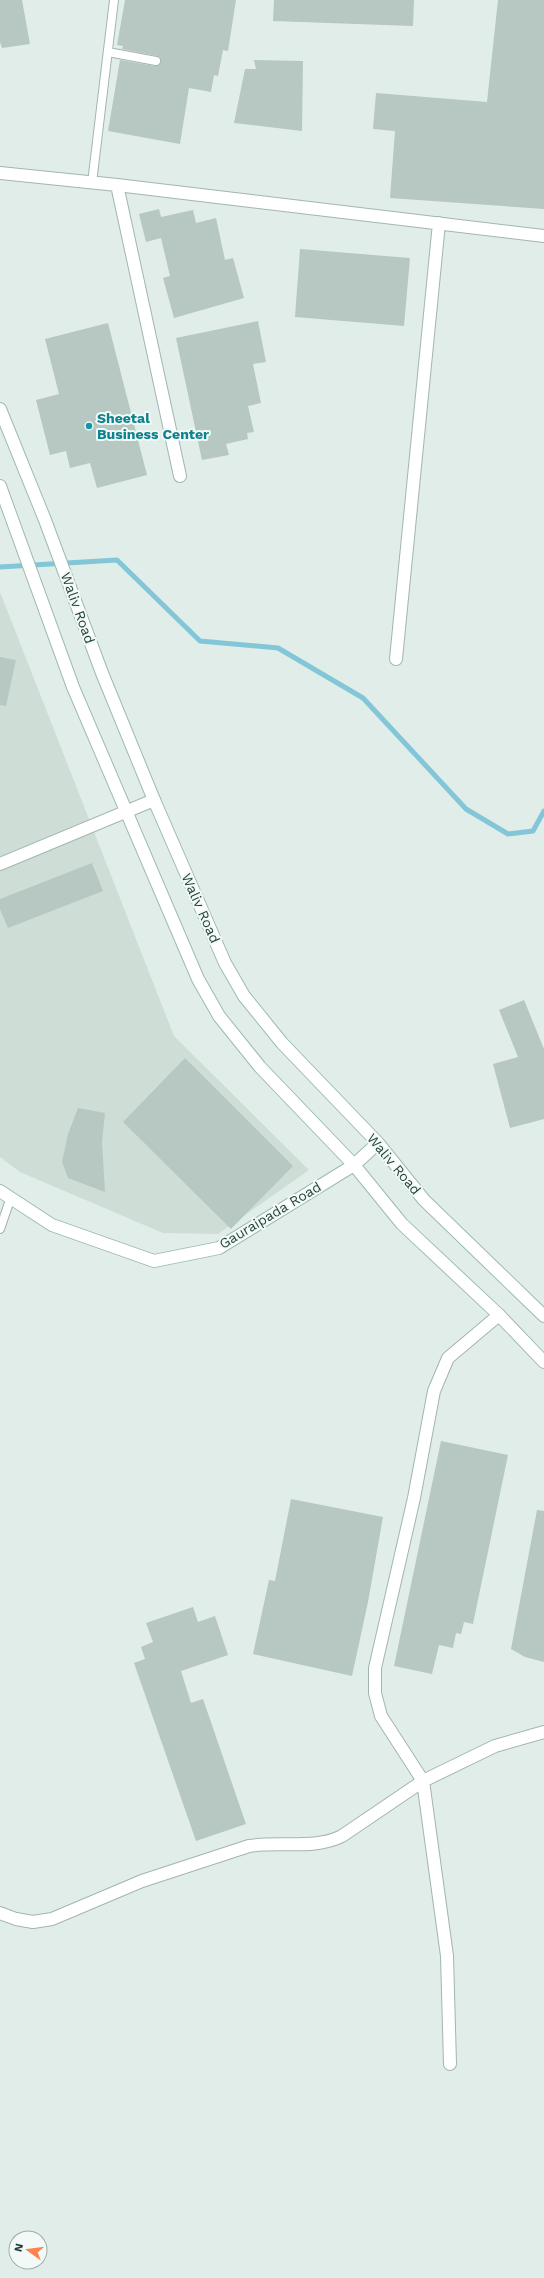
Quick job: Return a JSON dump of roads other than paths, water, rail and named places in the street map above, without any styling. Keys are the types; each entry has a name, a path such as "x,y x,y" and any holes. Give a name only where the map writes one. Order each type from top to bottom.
{"street":[{"path":"0,173 117,185 544,236"},
{"path":"117,185 180,476"},
{"path":"396,659 439,223"},
{"name":"Waliv Road","path":"0,410 57,553 102,673 154,800 225,963 244,996 282,1044 378,1143 424,1200 544,1316"},
{"path":"0,486 73,687 125,812 198,979 219,1016 260,1067 354,1165 402,1224 499,1316 544,1362"},
{"path":"0,864 154,800"},
{"name":"Gauraipada Road","path":"0,1190 52,1225 154,1262 218,1248 354,1165 378,1143"},
{"path":"450,2064 447,1956 422,1781 381,1716 375,1693 375,1668 414,1498 434,1391 448,1358 499,1316"},
{"path":"0,1913 16,1919 33,1922 52,1919 142,1881 249,1846 266,1843 317,1844 330,1842 342,1836 422,1781 495,1746 544,1732"}],"lane":[{"path":"92,183 114,0"},
{"path":"108,52 156,61"},
{"path":"0,1229 11,1197"}],"waterway":[{"path":"0,567 117,560 200,641 278,648 363,698 466,809 508,834 533,831 544,811"}],"place":[{"name":"Sheetal Business Center","path":"89,426"}]}
